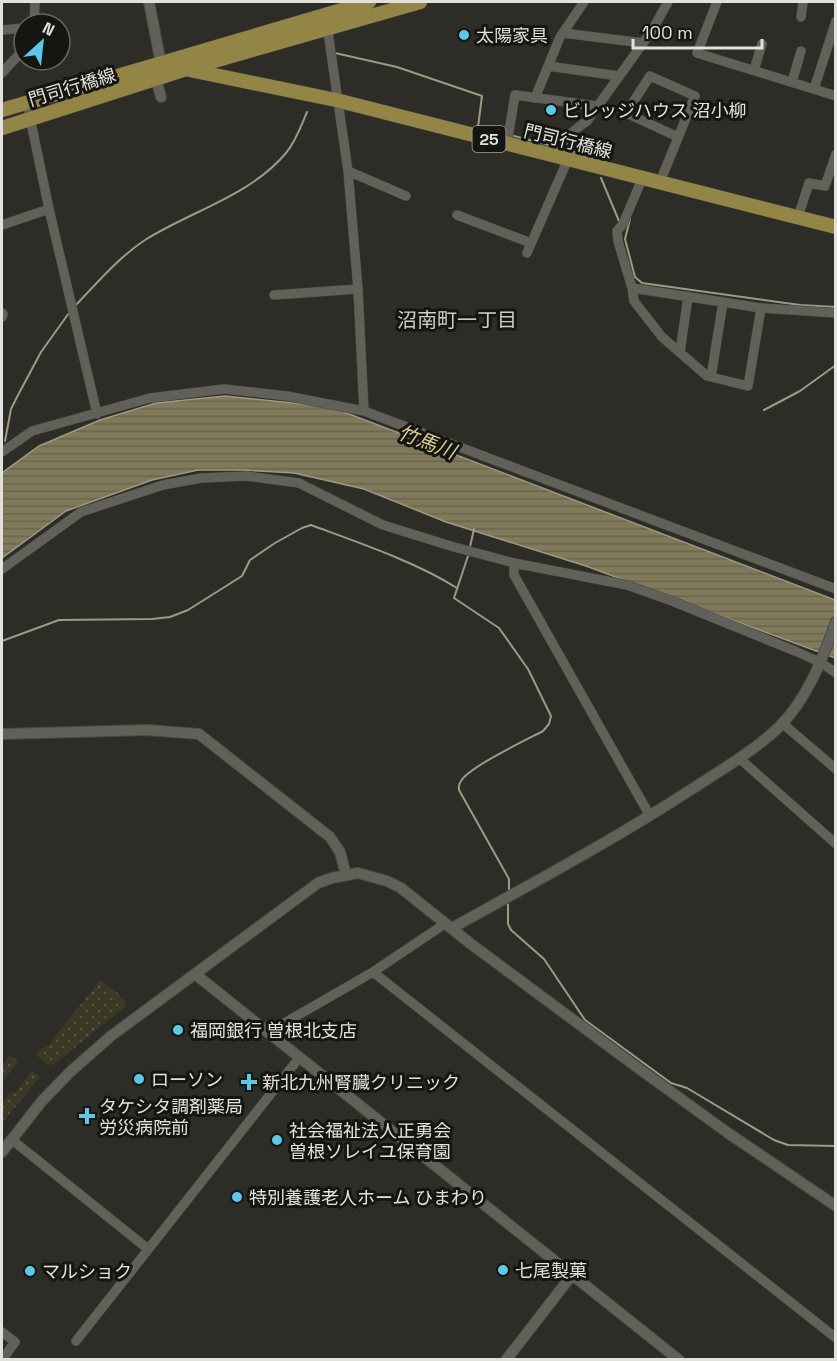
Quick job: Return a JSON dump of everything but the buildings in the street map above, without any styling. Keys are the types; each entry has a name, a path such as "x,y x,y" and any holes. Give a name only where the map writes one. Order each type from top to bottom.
{"main road":[{"name":"門司行橋線","path":"2,110 369,2"},
{"name":"門司行橋線","path":"2,128 240,53 328,14 420,2"},
{"path":"240,53 240,70 243,80"},
{"name":"門司行橋線","path":"160,63 508,138 642,178 836,227"}],"street":[{"path":"149,2 160,63 156,79 161,97"},
{"path":"535,98 563,33 584,2"},
{"path":"527,253 561,153 573,130 587,121 643,43 668,2"},
{"path":"717,2 697,53 836,96"},
{"path":"801,17 803,2"},
{"path":"328,14 336,100 348,171 358,289 364,411"},
{"path":"814,88 832,43 836,21"},
{"path":"563,33 643,43"},
{"path":"754,70 762,44"},
{"path":"792,82 801,51"},
{"path":"548,66 619,76"},
{"path":"660,182 695,96 650,76 626,113 678,137"},
{"path":"508,138 515,95 597,106"},
{"path":"27,103 49,209 97,414"},
{"path":"798,217 809,183 825,186 836,154"},
{"path":"348,171 406,196"},
{"path":"642,178 623,224 617,231 618,241 634,301 662,337 707,376 748,386 760,308"},
{"path":"2,225 49,209"},
{"path":"457,214 531,243"},
{"path":"632,288 760,308 836,313"},
{"path":"274,295 358,289"},
{"path":"680,352 688,297"},
{"path":"711,377 723,302"},
{"path":"2,452 32,431 150,398 224,390 287,396 364,411 836,589"},
{"path":"2,569 81,512 164,485 201,478 246,476 299,483 383,525 464,550 514,563 627,585 822,659 836,673"},
{"path":"514,563 514,575 650,816"},
{"path":"267,1032 449,926 514,893 650,816 739,758 782,723 807,690 836,622"},
{"path":"782,723 836,769"},
{"path":"2,734 147,730 200,734 330,837 340,852 346,875"},
{"path":"739,758 836,844"},
{"path":"2,1152 42,1101 70,1072 142,1011 318,884 358,873 387,881 401,888 634,1065 728,1133 836,1206"},
{"path":"373,972 836,1338"},
{"path":"195,974 679,1359"},
{"path":"76,1341 299,1058"},
{"path":"11,1139 148,1249"},
{"path":"506,1359 572,1275"},
{"path":"2,1332 15,1342 2,1359"}],"shaded area":[{"path":"225,396 331,407 835,600 835,658 586,566 446,522 364,489 294,473 198,470 152,480 66,511 2,558 2,473 39,446 100,420 156,403"},
{"path":"100,980 119,994 126,1004 125,1007 53,1065 49,1065 36,1055 39,1049 48,1046"},
{"path":"9,1056 18,1062 3,1081 2,1066"},
{"path":"31,1072 40,1077 2,1123 2,1104"}],"waterway":[{"path":"335,53 397,67 482,96 478,127 505,134"},
{"path":"75,306 117,262 135,247 163,230 238,192 271,168 293,144 307,112"},
{"path":"510,135 557,147"},
{"path":"562,149 578,153"},
{"path":"601,178 619,221"},
{"path":"630,219 625,239 635,277 642,283 800,305 836,307"},
{"path":"5,441 11,409 41,352 69,313"},
{"path":"764,410 800,391 836,365"},
{"path":"2,641 59,620 170,617 188,610 242,576 250,560 275,543 311,525 405,561 457,588"},
{"path":"470,547 474,529"},
{"path":"469,553 454,598 499,628 528,669 551,716 549,724 543,731 486,761 466,775 459,785 459,790 509,879 509,891"},
{"path":"508,900 508,924 511,930 544,959 585,1020 671,1083 687,1088 774,1140 788,1145 836,1146"}],"place":[{"name":"太陽家具","path":"464,35"},
{"name":"ビレッジハウス 沼小柳","path":"551,110"},
{"name":"福岡銀行 曽根北支店","path":"178,1030"},
{"name":"ローソン","path":"139,1079"},
{"name":"新北九州腎臓クリニック","path":"249,1082"},
{"name":"タケシタ調剤薬局 労災病院前","path":"87,1116"},
{"name":"社会福祉法人正勇会 曽根ソレイユ保育園","path":"277,1140"},
{"name":"特別養護老人ホーム ひまわり","path":"237,1197"},
{"name":"七尾製菓","path":"503,1270"},
{"name":"マルショク","path":"30,1271"}],"district":[{"name":"沼南町一丁目","path":"457,320"}],"water label":[{"name":"竹馬川","path":"427,442"}]}
